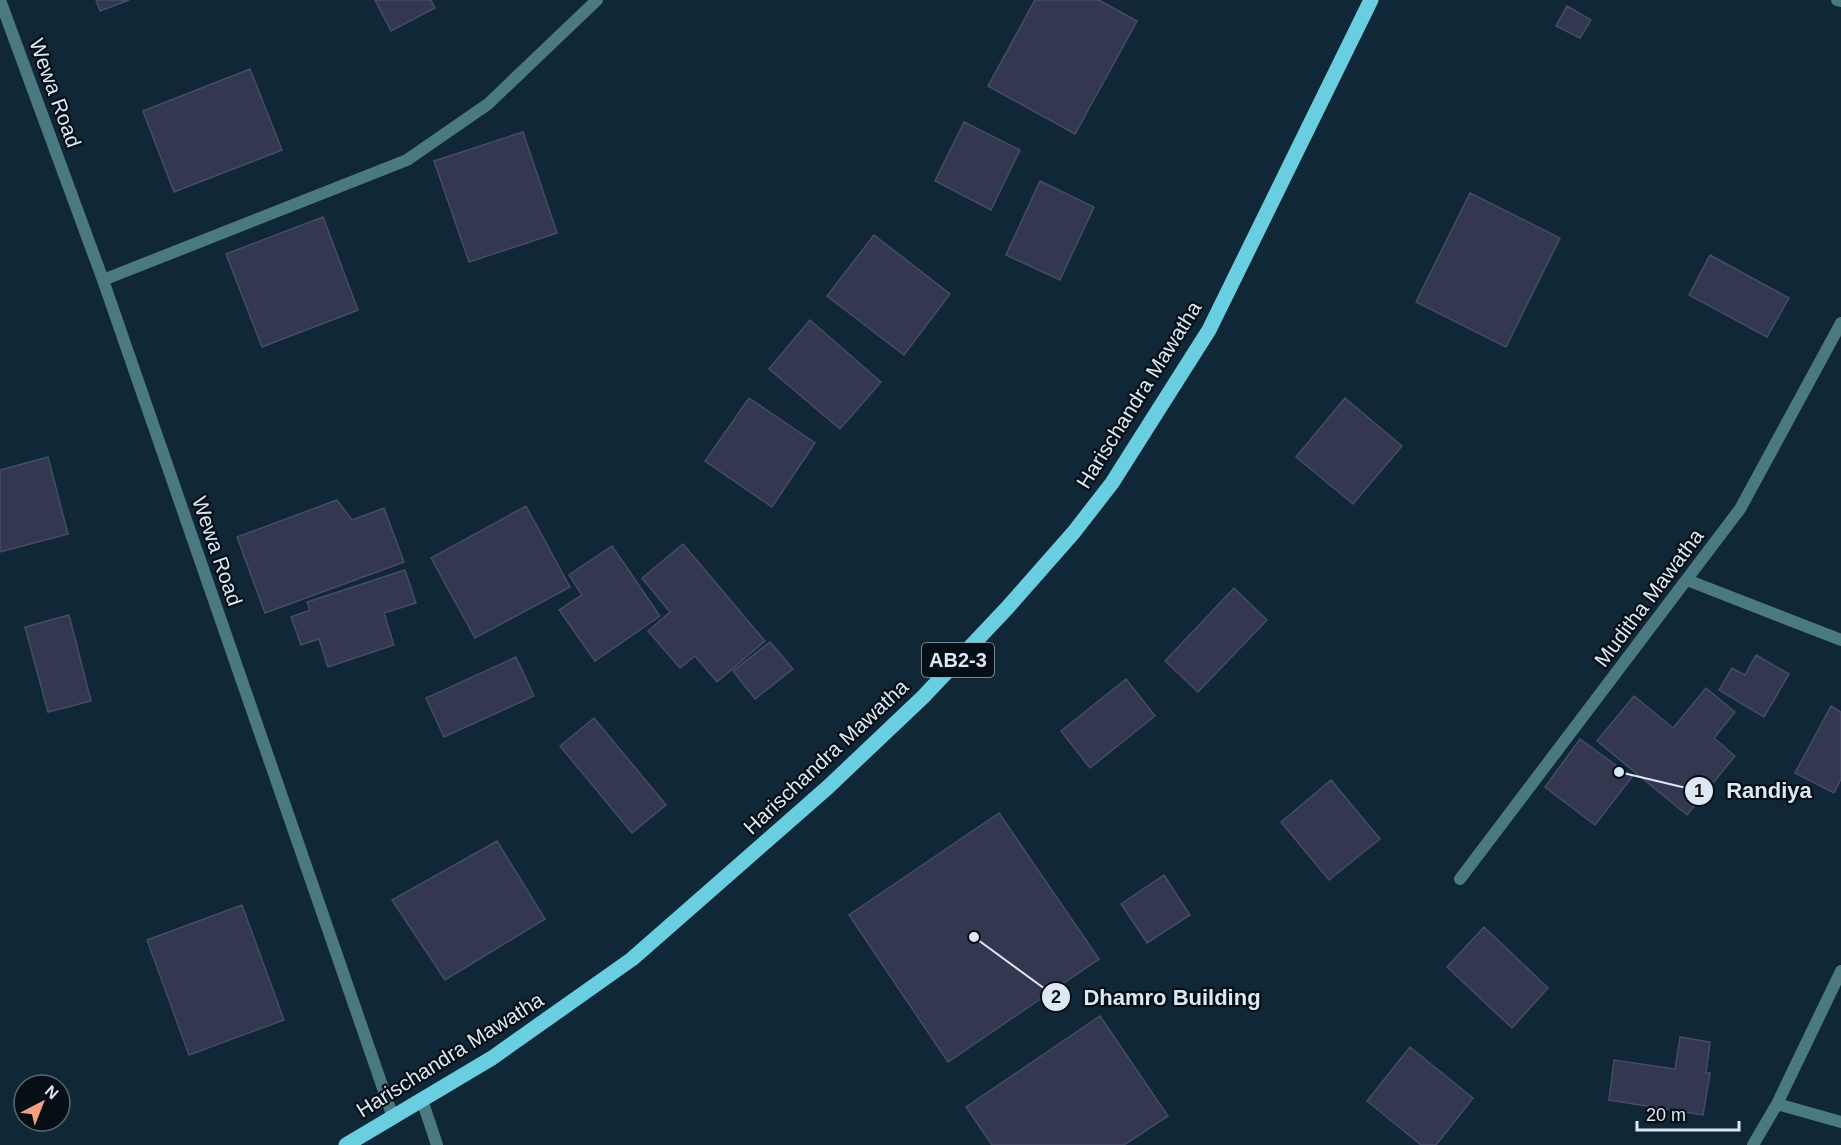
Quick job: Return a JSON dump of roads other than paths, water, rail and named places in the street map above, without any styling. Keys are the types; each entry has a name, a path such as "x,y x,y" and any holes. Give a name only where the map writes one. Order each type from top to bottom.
{"main road":[{"name":"Harischandra Mawatha","path":"346,1145 492,1058 632,959 827,788 923,697 1008,607 1074,532 1112,483 1209,330 1371,0"}],"street":[{"name":"Wewa Road","path":"0,0 103,280 393,1117"},
{"path":"103,280 407,160 488,104 597,0"},
{"name":"Muditha Mawatha","path":"1460,879 1740,509 1841,323"},
{"path":"1687,580 1841,640"},
{"path":"1753,1145 1777,1104 1841,970"},
{"path":"422,1100 437,1145"},
{"path":"1777,1104 1841,1122"}],"place":[{"name":"Randiya","path":"1619,772"},
{"name":"Dhamro Building","path":"974,937"}]}
